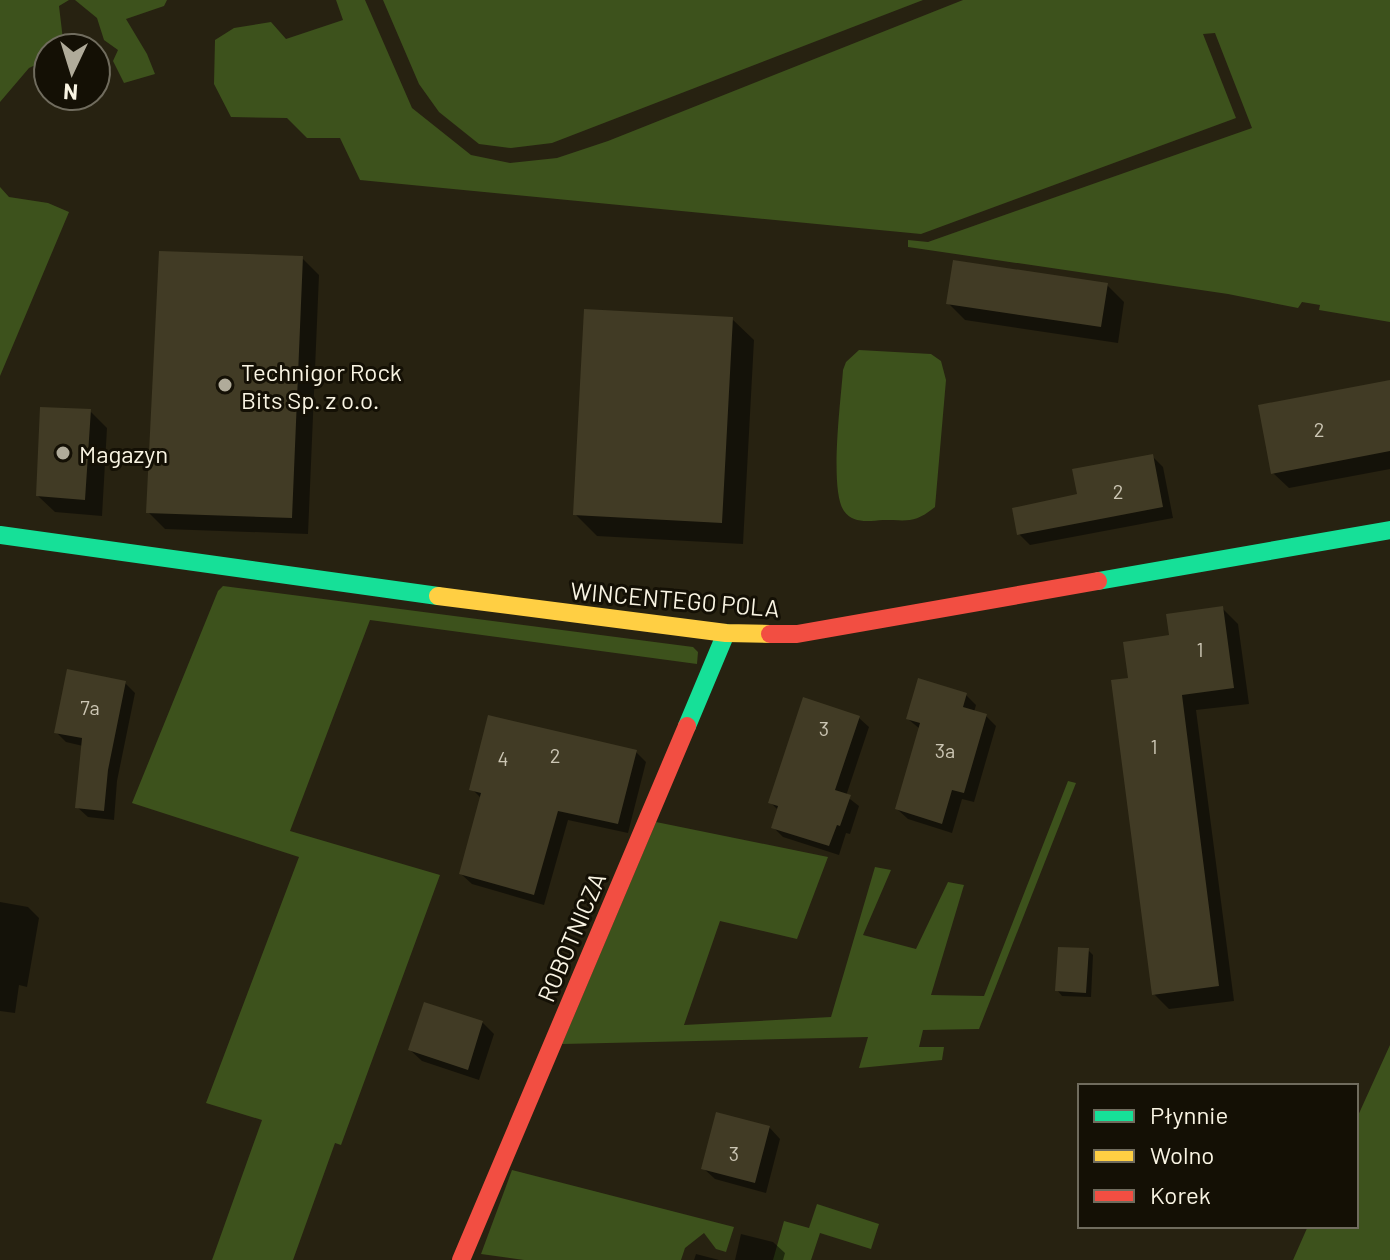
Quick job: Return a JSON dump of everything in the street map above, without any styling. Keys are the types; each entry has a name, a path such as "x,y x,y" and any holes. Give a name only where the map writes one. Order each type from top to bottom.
{"street":[{"name":"WINCENTEGO POLA","path":"0,535 527,609 726,633 797,634 1390,530"},
{"name":"ROBOTNICZA","path":"461,1260 726,633"}],"green space":[{"path":"0,0 69,0 59,6 62,32 32,32 32,67 0,102"},
{"path":"75,0 167,0 164,6 126,19 155,74 124,83 113,61 118,50 112,46 112,32 101,32 97,18"},
{"path":"336,0 365,0 412,108 471,155 510,163 557,158 608,141 963,0 1390,0 1390,322 1319,310 1320,305 1302,302 1298,308 1228,294 908,247 908,240 928,242 1252,128 1215,33 1203,34 1236,118 921,234 360,180 340,138 307,138 287,118 231,117 214,84 215,40 234,28 271,22 286,39 343,20"},
{"path":"383,0 923,0 552,143 511,148 479,144 439,112 419,84"},
{"path":"0,187 9,197 48,203 69,212 0,376"},
{"path":"859,350 931,354 941,361 946,380 935,507 916,519 857,520 844,511 840,500 837,444 843,370 846,362"},
{"path":"223,586 693,647 698,652 697,664 370,620 290,831 440,875 341,1145 335,1143 293,1260 212,1260 262,1120 206,1103 299,857 132,803 218,591"},
{"path":"1068,781 1076,783 979,1029 923,1030 919,1047 944,1047 942,1060 859,1068 868,1037 562,1044 656,822 828,857 797,939 720,921 684,1025 831,1017 875,867 891,870 863,935 916,949 948,882 964,885 931,995 984,996"},
{"path":"1390,1045 1390,1260 1293,1260 1307,1228 1358,1228 1358,1116"},
{"path":"512,1170 734,1227 726,1252 716,1249 704,1233 685,1248 681,1260 524,1260 481,1254"},
{"path":"817,1204 879,1224 871,1249 820,1233 811,1260 773,1260 784,1221 809,1228"}],"building":[{"name":"Technigor Rock Bits Sp. z o.o.","path":"159,251 303,256 292,518 146,513"},
{"path":"953,260 1108,283 1101,327 946,304"},
{"path":"584,309 733,317 722,523 573,515"},
{"path":"1390,380 1390,451 1271,474 1258,405"},
{"name":"Magazyn","path":"40,407 91,409 85,500 36,496"},
{"path":"1153,454 1163,507 1017,535 1012,508 1077,494 1072,469"},
{"path":"1223,606 1234,688 1182,695 1219,986 1152,995 1111,680 1128,678 1123,642 1169,635 1166,614"},
{"path":"67,669 126,681 108,770 104,811 75,808 82,738 54,733"},
{"path":"918,678 967,693 963,707 987,714 964,793 952,790 942,824 895,809 920,723 906,719"},
{"path":"803,697 860,716 835,790 851,795 829,846 771,828 778,806 768,803"},
{"path":"488,715 637,750 618,824 558,811 534,895 459,874 481,793 469,790"},
{"path":"1058,947 1089,948 1086,993 1055,991"},
{"path":"424,1002 483,1021 468,1070 408,1050"},
{"path":"716,1112 770,1126 755,1183 701,1169"}],"traffic: fast":[{"path":"1098,581 1390,530"},
{"path":"0,535 438,596"},
{"path":"687,726 726,633"}],"traffic: slow":[{"path":"438,596 726,633 770,634"}],"traffic: jam":[{"path":"770,634 797,634 1098,581"},
{"path":"461,1260 687,726"}],"place":[{"name":"Technigor Rock Bits Sp. z o.o.","path":"225,385"},
{"name":"Magazyn","path":"63,453"}]}
